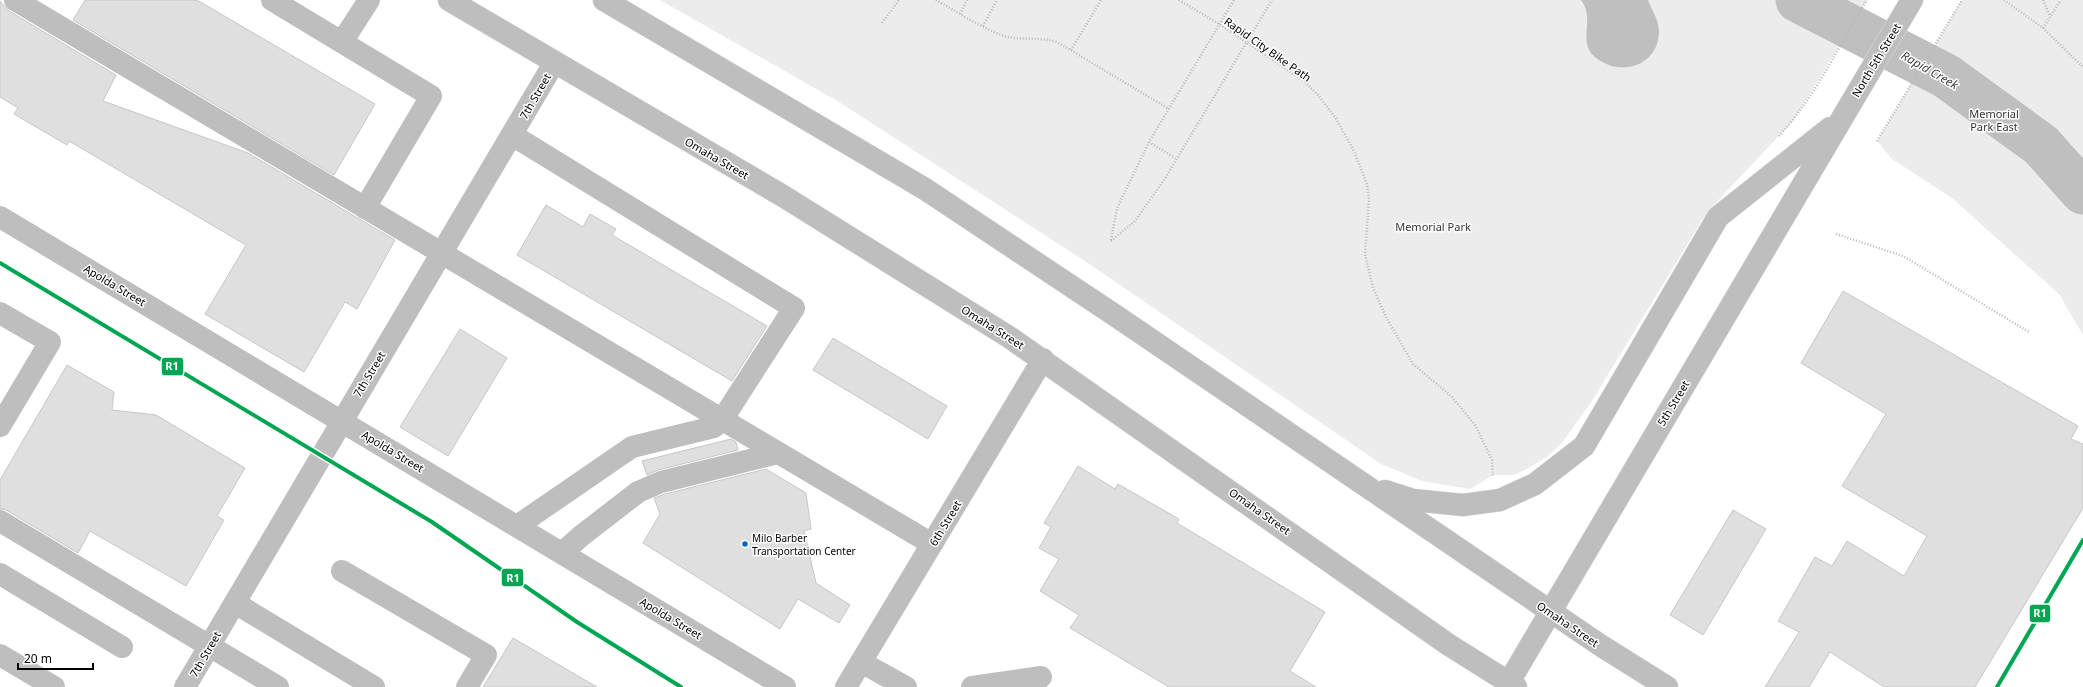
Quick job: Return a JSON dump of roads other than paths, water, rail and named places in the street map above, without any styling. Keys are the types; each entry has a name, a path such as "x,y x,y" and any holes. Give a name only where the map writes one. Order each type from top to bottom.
{"main road":[{"path":"272,0 431,96 365,208"},
{"path":"342,42 369,0"},
{"name":"Omaha Street","path":"449,0 783,196 1043,359 1450,645 1510,685"},
{"name":"Omaha Street","path":"604,0 925,189 1116,316 1550,611 1667,687"},
{"name":"North 5th Street","path":"1840,120 1912,0"},
{"path":"20,1 440,253 932,544"},
{"name":"7th Street","path":"195,684 209,647 440,253 554,63"},
{"path":"1362,484 1413,500 1463,505 1500,500 1535,484 1584,446 1718,217 1840,120"},
{"name":"5th Street","path":"1510,685 1550,611 1840,120"},
{"path":"512,135 794,308 722,420 714,427 632,446 517,526"},
{"name":"Apolda Street","path":"0,217 342,420 785,687"},
{"path":"0,313 50,342 0,426"},
{"name":"6th Street","path":"846,687 1043,359"},
{"path":"562,553 581,536 638,492 661,482 778,453"},
{"path":"0,522 278,687"},
{"path":"342,571 486,655 467,687"},
{"path":"0,574 122,647"},
{"path":"235,603 374,687"},
{"path":"0,655 54,687"},
{"path":"861,662 906,687"},
{"path":"972,687 1041,677"}],"waterway":[{"name":"Rapid Creek","path":"1798,0 1946,76 2041,145 2083,192"}],"place":[{"name":"Milo Barber Transportation Center","path":"745,544"}],"park label":[{"name":"Memorial Park East","path":"1994,119"},
{"name":"Memorial Park","path":"1433,226"}]}
